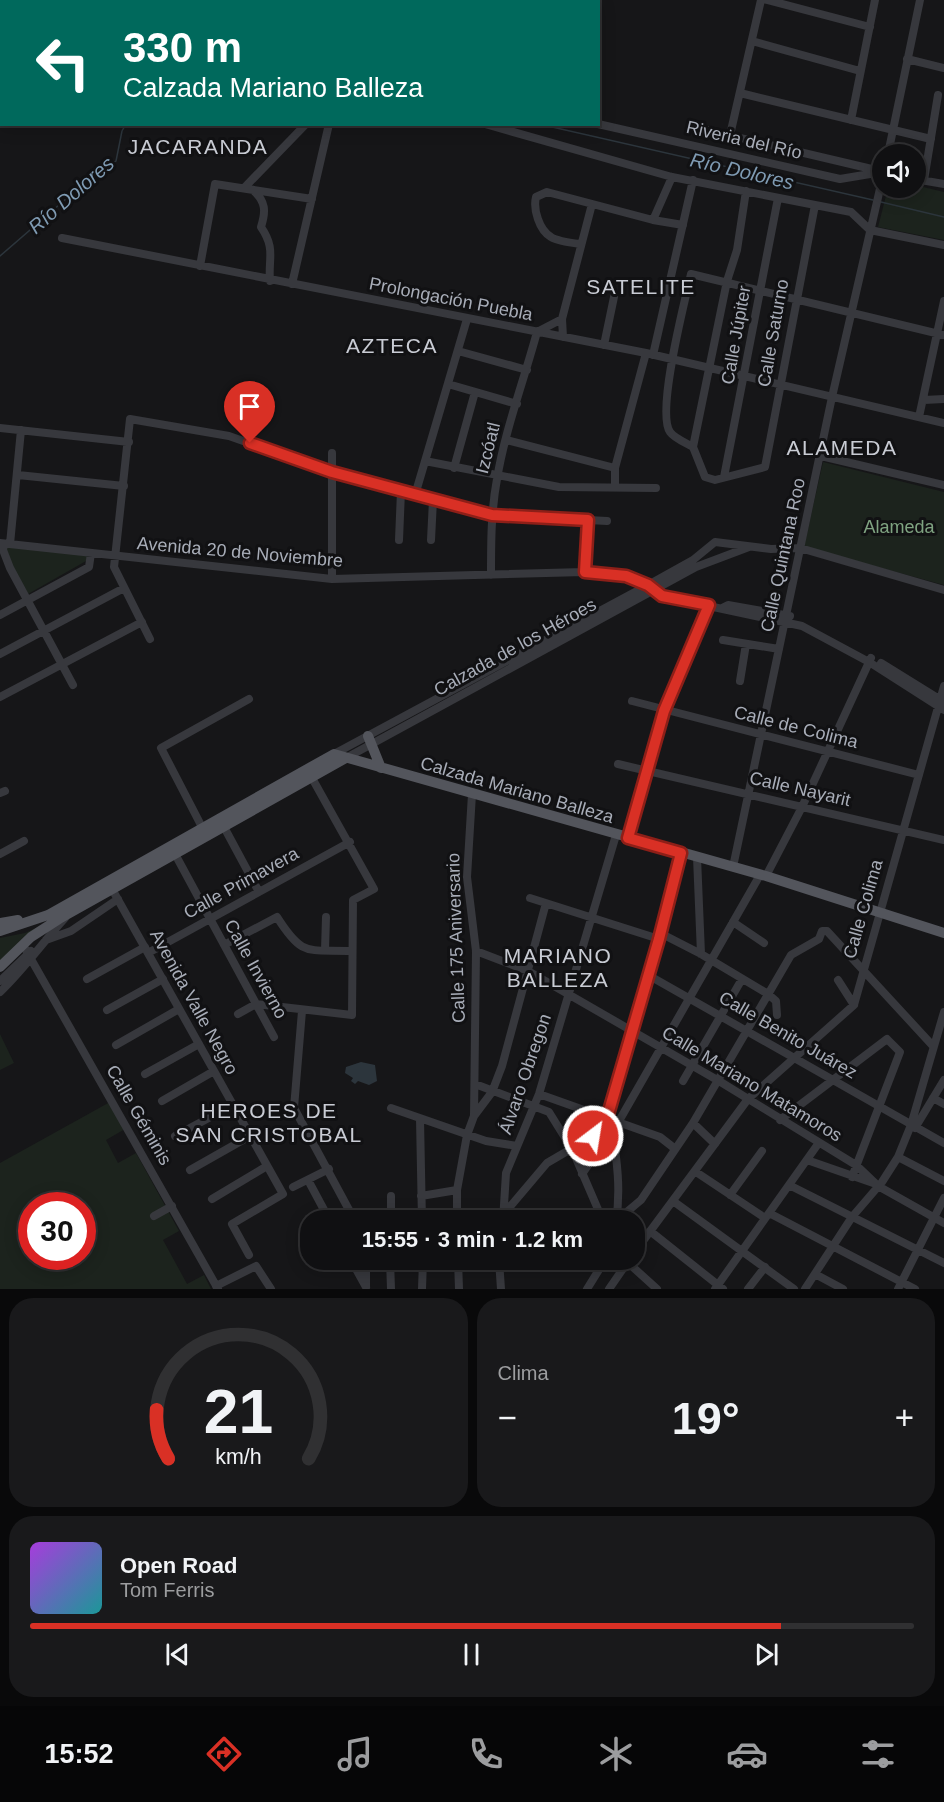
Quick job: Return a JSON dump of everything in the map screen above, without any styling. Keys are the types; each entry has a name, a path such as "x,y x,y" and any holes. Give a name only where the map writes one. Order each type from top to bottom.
{"main road":[{"path":"369,741 381,768"},
{"name":"Calzada de los Héroes","path":"0,932 48,915 334,754"},
{"name":"Calzada Mariano Balleza","path":"334,754 864,906 944,926"},
{"name":"Calzada de los Héroes","path":"1,962 27,952 72,912 115,894 175,854 346,758"},
{"name":"Calzada Mariano Balleza","path":"880,910 944,933"},
{"path":"0,923 48,915"}],"street":[{"path":"730,135 761,0"},
{"path":"767,0 870,27"},
{"path":"851,120 875,0"},
{"path":"890,144 920,0"},
{"path":"752,41 860,70"},
{"path":"907,59 944,68"},
{"path":"740,93 931,139"},
{"path":"926,156 938,95"},
{"name":"Riveria del Río","path":"600,124 840,179 872,174"},
{"path":"249,189 304,126"},
{"path":"292,284 329,126"},
{"path":"491,126 672,177 851,212 870,230 944,245"},
{"name":"Riveria del Río","path":"702,129 872,170"},
{"path":"653,220 672,177"},
{"path":"615,487 615,468 650,354 693,180"},
{"path":"926,180 944,184"},
{"path":"200,266 215,184 312,199"},
{"path":"249,189 261,198 266,211 261,227 270,240 270,280"},
{"path":"724,477 715,480 705,477 693,447 727,281 737,250 746,191"},
{"path":"580,244 551,238 533,207 536,197 547,192 653,220 683,225"},
{"name":"Calle Júpiter","path":"724,477 746,376 778,198"},
{"name":"Calle Quintana Roo","path":"733,867 832,397 879,198"},
{"path":"563,337 562,319 592,204"},
{"name":"Calle Saturno","path":"724,477 765,467 815,205"},
{"name":"Prolongación Puebla","path":"62,238 650,354 944,423"},
{"path":"693,447 670,433 667,423 672,359 691,274 796,297 941,334"},
{"path":"604,345 614,297"},
{"path":"919,417 941,334 944,301"},
{"path":"415,495 467,319"},
{"path":"537,332 562,319"},
{"name":"Izcóatl","path":"491,575 492,515 497,476 537,332"},
{"path":"458,351 527,370"},
{"path":"448,384 517,404"},
{"path":"454,468 475,393"},
{"path":"924,400 944,399"},
{"path":"150,639 114,567 130,419 229,436 332,472 492,515 608,521"},
{"path":"0,428 129,442"},
{"path":"21,430 18,475 3,550 10,568 73,685"},
{"path":"507,440 615,468"},
{"path":"332,453 332,579"},
{"path":"821,456 944,485"},
{"path":"425,461 559,488 656,488"},
{"path":"18,475 124,486"},
{"path":"399,540 401,491"},
{"path":"431,540 433,500"},
{"path":"585,572 588,520"},
{"path":"720,542 726,552 723,558"},
{"name":"Calzada de los Héroes","path":"651,588 693,560 707,546 720,542 752,546"},
{"name":"Avenida 20 de Noviembre","path":"5,544 332,579 585,572 626,576 662,596 722,608 728,605 819,627 942,705"},
{"path":"707,546 706,552 713,561"},
{"path":"752,546 800,548 944,590"},
{"name":"Calzada de los Héroes","path":"346,758 369,741 651,588 696,567 752,546"},
{"path":"0,615 90,567 91,553"},
{"path":"0,574 10,568"},
{"path":"0,654 124,588"},
{"path":"628,838 664,711 709,605"},
{"path":"0,697 142,622"},
{"path":"723,640 779,649"},
{"path":"740,681 746,644"},
{"path":"582,1174 619,1121 659,1048 802,807 870,660"},
{"name":"Calle Colima","path":"854,1005 862,969 942,705 944,686"},
{"path":"202,828 161,748 249,699"},
{"name":"Calle de Colima","path":"632,701 920,775"},
{"name":"Calzada de los Héroes","path":"334,754 369,741"},
{"name":"Calle Nayarit","path":"618,764 944,840"},
{"path":"238,1014 256,1004 352,1015 353,900 374,889 350,842 312,778"},
{"name":"Calle 175 Aniversario","path":"472,794 467,877 476,951 474,1116"},
{"path":"224,827 259,892"},
{"name":"Álvaro Obregon","path":"504,1210 506,1173 539,1094 616,835"},
{"path":"0,854 24,841"},
{"name":"Calle Primavera","path":"87,979 210,919 350,842"},
{"path":"509,1210 547,1163 593,1136 607,1118 681,853"},
{"name":"Calle Invierno","path":"175,854 274,1037"},
{"path":"697,857 701,954"},
{"path":"0,981 27,952 71,931 115,894"},
{"name":"Avenida Valle Negro","path":"115,894 283,1194 232,1224 249,1255"},
{"path":"530,898 659,936 701,954 768,994 776,1001 777,1015"},
{"path":"458,1210 457,1190 468,1135 474,1116 492,1092 502,1066 546,903"},
{"path":"41,944 72,912"},
{"path":"224,945 277,917 293,942 304,949 352,951"},
{"path":"325,950 326,917"},
{"path":"733,922 764,943"},
{"path":"629,1210 641,1200 674,1148 693,1124 791,955 819,939 822,931 827,932 933,1046"},
{"name":"Calle Mariano Matamoros","path":"476,951 528,970 659,1048 692,1065 818,1144 856,1165 877,1185"},
{"path":"0,992 27,952"},
{"name":"Calle Géminis","path":"27,952 217,1288"},
{"name":"Calle Benito Juárez","path":"648,975 944,1143"},
{"path":"108,1010 163,980"},
{"path":"683,1081 742,980"},
{"path":"645,1238 748,1099 854,1005 838,980"},
{"path":"116,1045 179,1009"},
{"path":"302,1011 294,1108 350,1210"},
{"path":"913,1126 944,1012"},
{"path":"780,1120 887,1039 900,1052 878,1104 852,1177"},
{"path":"145,1074 199,1044"},
{"path":"162,1101 214,1071"},
{"path":"805,1289 852,1217 898,1156 913,1126 944,1080"},
{"path":"475,1084 549,1112 572,1149 598,1210"},
{"path":"539,1094 660,1137 674,1148"},
{"path":"933,1098 944,1104"},
{"path":"175,1136 233,1105"},
{"path":"391,1108 486,1141 517,1146"},
{"path":"607,1118 612,1130 618,1181 617,1210"},
{"path":"420,1119 422,1210"},
{"path":"693,1124 715,1144"},
{"path":"190,1170 250,1136"},
{"path":"650,1231 719,1288 818,1144"},
{"path":"730,1195 762,1151"},
{"path":"898,1156 944,1181"},
{"path":"807,1160 877,1185 944,1223"},
{"path":"212,1199 267,1166"},
{"path":"293,1187 329,1169"},
{"path":"696,1172 767,1216 833,1247 900,1286 915,1289"},
{"path":"308,1180 324,1210"},
{"path":"789,1185 944,1263"},
{"path":"422,1197 457,1190"},
{"path":"391,1210 392,1196"},
{"path":"900,1286 944,1198"},
{"path":"673,1201 794,1289"},
{"path":"154,1216 172,1206"},
{"path":"217,1288 256,1266 271,1289"},
{"path":"748,1289 765,1267"},
{"path":"356,1270 366,1288"},
{"path":"366,1270 366,1288"},
{"path":"390,1270 391,1289"},
{"path":"422,1289 423,1270"},
{"path":"458,1270 459,1289"},
{"path":"500,1270 501,1289"},
{"path":"587,1289 599,1270"},
{"path":"609,1289 621,1270"},
{"path":"637,1270 657,1289"},
{"path":"815,1274 843,1289"}],"green space":[{"path":"926,188 944,192 944,240 878,227 885,198 926,198"},
{"name":"Alameda","path":"823,462 944,492 944,585 804,547"},
{"path":"6,547 88,555 86,561 28,594 6,554"},
{"path":"55,919 0,965 0,938 25,933"},
{"path":"0,1034 14,1063 0,1070"},
{"path":"110,1102 125,1129 106,1140 118,1163 136,1153 179,1231 163,1240 187,1284 204,1275 211,1289 0,1289 0,1163"}],"shaded area":[{"path":"361,1062 375,1065 377,1081 369,1085 358,1081 355,1084 351,1081 353,1078 345,1073 346,1067"}],"waterway":[{"name":"Río Dolores","path":"0,256 89,179 116,161 125,126"},
{"name":"Río Dolores","path":"548,126 873,200"},
{"name":"Río Dolores","path":"881,202 944,217"}],"district":[{"name":"JACARANDA","path":"198,146"},
{"name":"SATELITE","path":"641,286"},
{"name":"AZTECA","path":"392,345"},
{"name":"ALAMEDA","path":"842,447"},
{"name":"MARIANO BALLEZA","path":"558,967"},
{"name":"HEROES DE SAN CRISTOBAL","path":"269,1122"}],"route":[{"path":"250,443 332,472 492,515 588,520 585,572 615,574 638,579 662,596 709,605 664,711 628,838 681,853 659,939 630,1031 607,1118 593,1136"}]}
